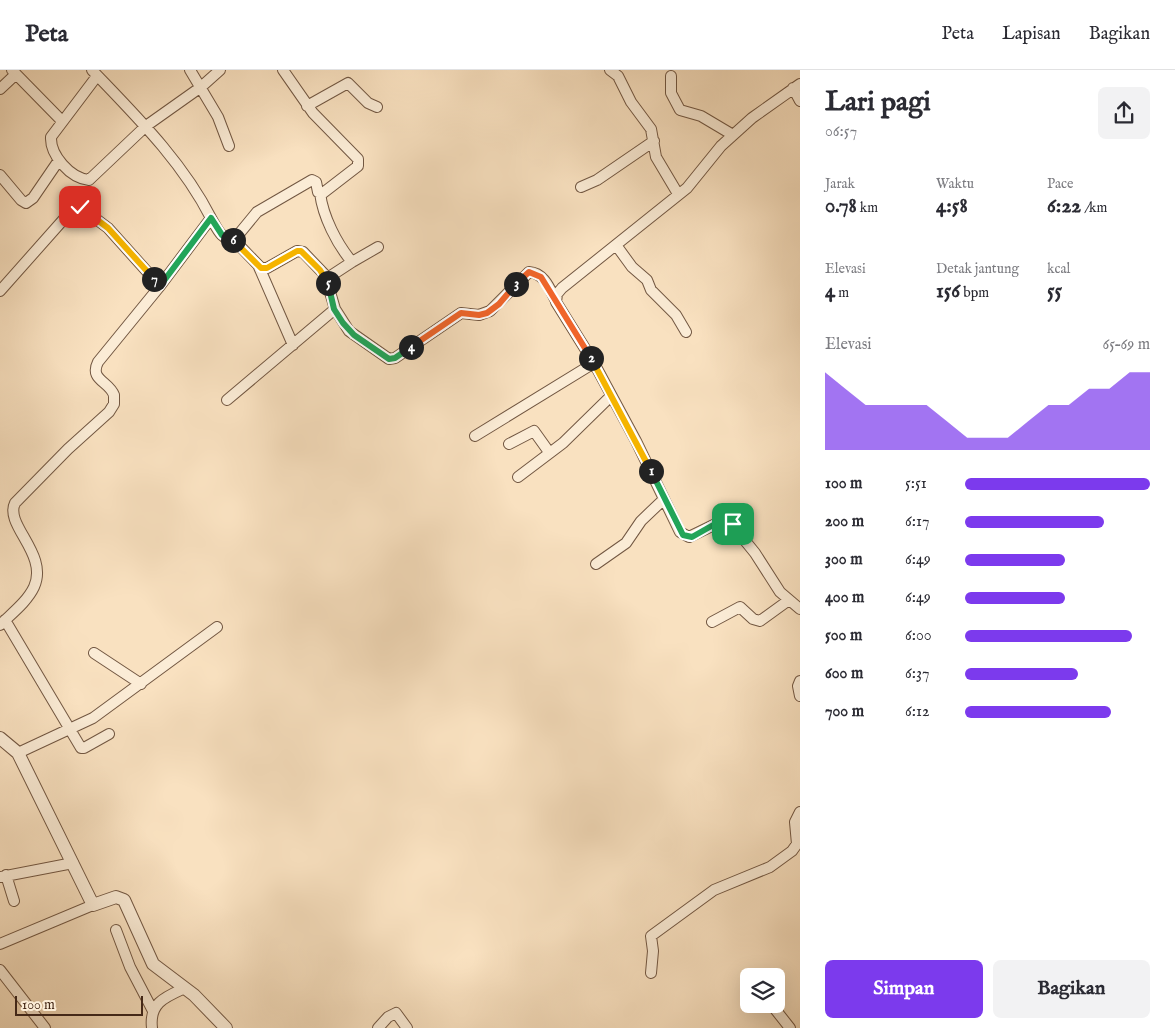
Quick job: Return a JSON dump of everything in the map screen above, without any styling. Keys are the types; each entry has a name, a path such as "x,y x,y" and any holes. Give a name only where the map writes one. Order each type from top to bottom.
{"street":[{"path":"190,70 218,117 229,146"},
{"path":"220,70 201,87 146,126 88,180 76,175 59,160 52,150 51,137 95,73 146,126 193,186 222,235 234,240 259,267 293,345"},
{"path":"283,70 307,106 359,162 355,170 320,193"},
{"path":"610,70 618,76 631,102 651,129 658,160 678,194"},
{"path":"0,89 14,72 62,121"},
{"path":"671,76 671,92 680,110 701,116 733,135"},
{"path":"307,106 348,83 368,103 377,107"},
{"path":"556,302 557,294 562,288 692,184 717,150 752,118 797,86 800,101"},
{"path":"582,187 597,180 654,141"},
{"path":"0,175 21,200 26,203 34,198 59,160"},
{"path":"234,240 257,212 310,181 316,182 322,207 335,237 352,262"},
{"path":"0,291 71,211 80,207 108,228 160,286"},
{"path":"109,734 82,748 2,623 30,593 38,569 33,551 14,514 14,506 68,448 110,412 114,404 114,395 97,378 96,366 211,218"},
{"path":"616,245 632,267 647,280 651,290 676,315 686,332"},
{"path":"326,279 378,247"},
{"path":"259,267 267,268 299,250 320,270 326,279 334,309 354,335 392,359 461,313 479,315 490,311 529,272 535,272 544,280 594,363 678,529 686,537 692,537 722,520 729,521 755,553 777,588 800,609"},
{"path":"227,400 334,309"},
{"path":"475,436 594,363"},
{"path":"518,477 569,438 611,396"},
{"path":"510,444 534,431 549,452"},
{"path":"596,564 626,543 638,524 664,499"},
{"path":"712,622 740,607 753,619 760,621 789,600"},
{"path":"18,753 93,718 217,627"},
{"path":"94,653 141,684"},
{"path":"800,681 798,686 800,696"},
{"path":"0,738 18,753 94,905"},
{"path":"651,973 653,951 651,936 714,890 770,867 792,851 797,842 795,822 800,812"},
{"path":"14,901 3,876 73,863"},
{"path":"0,944 116,897 124,900 153,964 203,1003 226,1028"},
{"path":"116,930 130,967 152,1011 152,1028"},
{"path":"0,970 45,1028"},
{"path":"152,1011 158,1002 185,988"},
{"path":"378,1028 388,1017 396,1013 407,1028"},
{"path":"778,1013 790,1028"}],"route":[{"path":"80,207 88,210 108,228 160,286 211,218 224,238 234,240 259,267 267,268 299,250 325,275 334,309 349,331 389,359 395,358 461,313 468,312 479,315 487,313 505,298 523,276 529,272 535,272 544,280 594,363 644,456 680,532 689,538 722,520 726,519 733,524"}]}
